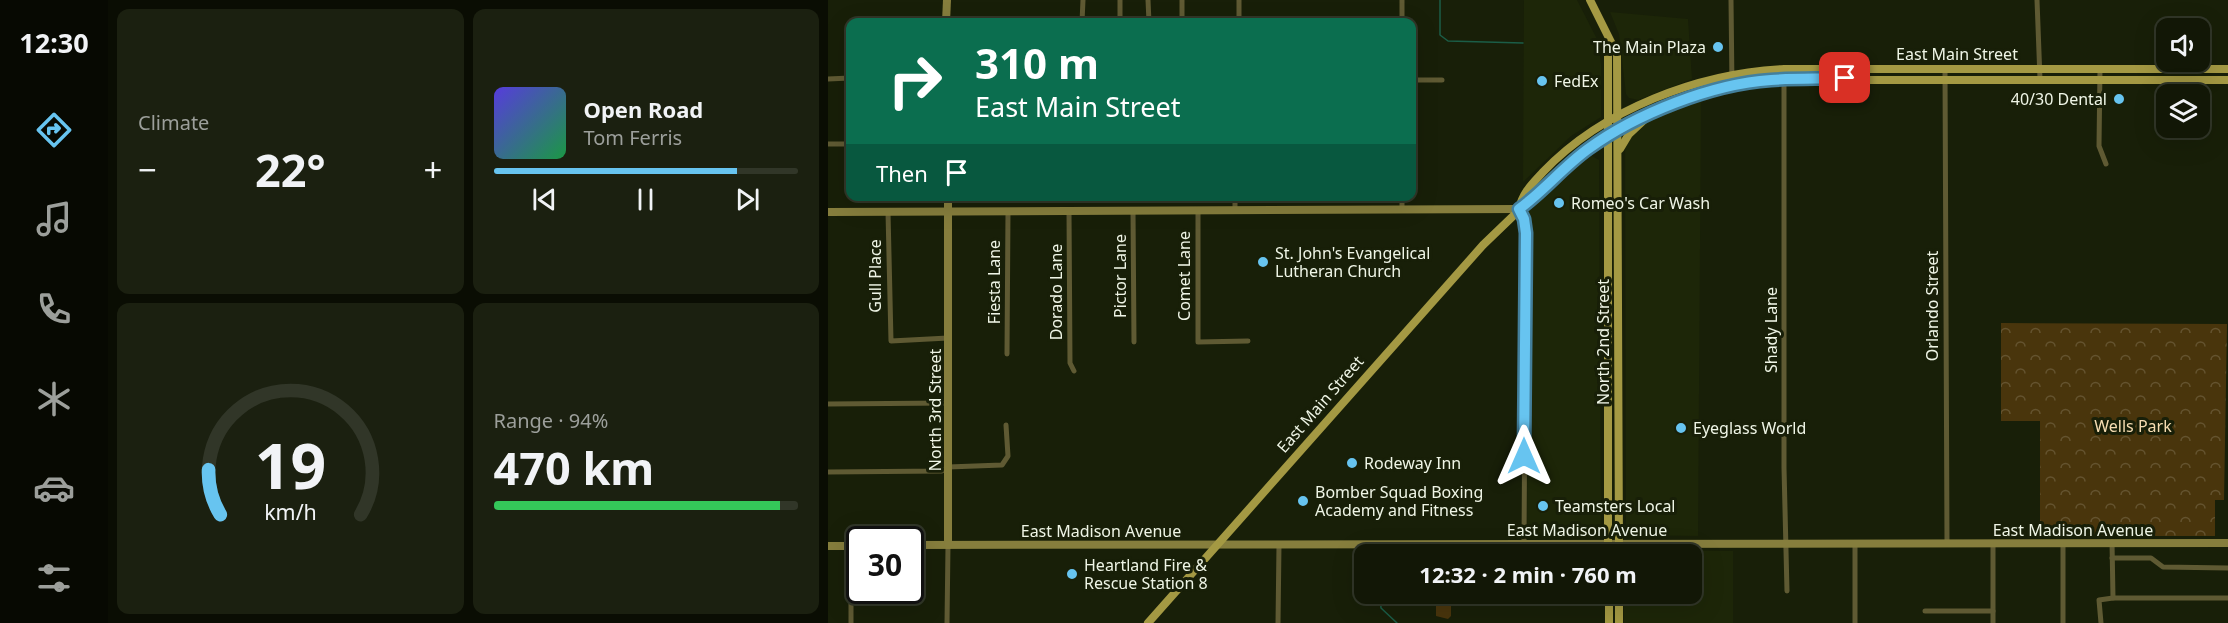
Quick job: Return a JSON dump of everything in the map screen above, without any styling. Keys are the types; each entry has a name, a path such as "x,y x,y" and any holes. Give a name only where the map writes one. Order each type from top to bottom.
{"main road":[{"name":"North 2nd Street","path":"1590,0 1617,54 1619,543"},
{"name":"North 2nd Street","path":"1608,543 1608,55 1612,44"},
{"name":"East Main Street","path":"1519,209 1522,194 1557,157 1608,122 1637,107 1686,88 1732,76 1784,69 1945,80 2100,69 2228,69"},
{"name":"East Main Street","path":"1148,623 1339,405 1519,209 1588,149 1619,130 1651,114 1732,86 1844,74 1945,69 2100,79 2228,80"},
{"path":"1618,95 1637,107"},
{"path":"1619,153 1629,134 1651,114"},
{"path":"1588,149 1605,153 1608,159"},
{"path":"1607,271 1618,291"},
{"path":"1607,292 1614,299 1617,312"},
{"path":"1607,344 1613,347 1617,355"},
{"path":"1607,430 1610,439 1618,449"},
{"path":"1609,604 1609,623"},
{"path":"1619,604 1619,623"}],"street":[{"path":"946,0 946,18"},
{"path":"1082,18 1083,0"},
{"path":"1120,0 1120,18"},
{"path":"1148,0 1149,18"},
{"path":"1182,0 1182,18"},
{"path":"1239,0 1239,18"},
{"path":"1402,0 1402,18"},
{"path":"1731,0 1732,86"},
{"path":"2037,0 2039,74"},
{"name":"Shady Lane","path":"1784,69 1784,468 1787,591"},
{"name":"Orlando Street","path":"1945,69 1947,543"},
{"path":"2100,69 2099,146 2106,164"},
{"path":"828,79 846,78"},
{"path":"1416,80 1442,80"},
{"path":"828,144 846,144"},
{"name":"North 3rd Street","path":"947,623 948,201"},
{"path":"1235,201 1235,210"},
{"path":"1402,201 1402,209"},
{"path":"828,212 1519,209 1524,219 1526,233 1524,543"},
{"name":"Pictor Lane","path":"1133,210 1134,342"},
{"name":"Comet Lane","path":"1198,210 1198,342 1248,341"},
{"name":"Fiesta Lane","path":"1007,354 1008,211"},
{"name":"Dorado Lane","path":"1069,211 1070,363 1074,371"},
{"name":"Gull Place","path":"888,212 891,341 948,338"},
{"path":"828,404 948,403"},
{"path":"1004,472 1003,464 1008,456 1006,425"},
{"path":"828,472 942,471 948,466 1003,464"},
{"path":"2112,542 2113,598"},
{"path":"1993,543 1993,623"},
{"path":"2063,543 2063,623"},
{"name":"East Madison Avenue","path":"924,545 2228,543"},
{"path":"1856,544 1856,623"},
{"path":"1278,623 1279,545"},
{"path":"828,546 846,546"},
{"path":"2112,558 2151,558 2163,567 2228,568"},
{"path":"2101,623 2099,600 2228,598"},
{"path":"851,623 852,604"},
{"path":"1925,611 1993,611"}],"shaded area":[{"path":"1524,0 1577,0 1598,41 1601,64 1601,117 1571,136 1523,182"},
{"path":"1610,12 1688,19 1692,79 1638,100 1629,98 1626,94 1619,34"},
{"path":"1701,100 1698,536 1626,535 1625,137 1638,123"},
{"path":"1592,156 1599,160 1601,535 1527,534 1529,211 1579,163"},
{"path":"1702,551 1733,551 1733,623 1624,623 1624,604 1702,604"}],"green space":[{"name":"Wells Park","path":"2001,323 2227,324 2224,500 2215,500 2215,536 2040,536 2040,421 2001,421"},
{"path":"1436,604 1451,604 1451,616 1448,619 1436,616"}],"waterway":[{"path":"1440,0 1440,35 1448,41 1523,43"},
{"path":"1381,604 1381,608 1397,623"}],"place":[{"name":"The Main Plaza","path":"1718,47"},
{"name":"FedEx","path":"1542,81"},
{"name":"40/30 Dental","path":"2119,99"},
{"name":"Romeo's Car Wash","path":"1559,203"},
{"name":"St. John's Evangelical Lutheran Church","path":"1263,262"},
{"name":"Eyeglass World","path":"1681,428"},
{"name":"Rodeway Inn","path":"1352,463"},
{"name":"Bomber Squad Boxing Academy and Fitness","path":"1303,501"},
{"name":"Teamsters Local","path":"1543,506"},
{"name":"Heartland Fire & Rescue Station 8","path":"1072,574"}],"route":[{"path":"1524,456 1526,233 1524,219 1519,209 1565,166 1591,147 1631,123 1658,111 1724,88 1751,82 1845,78"}]}
